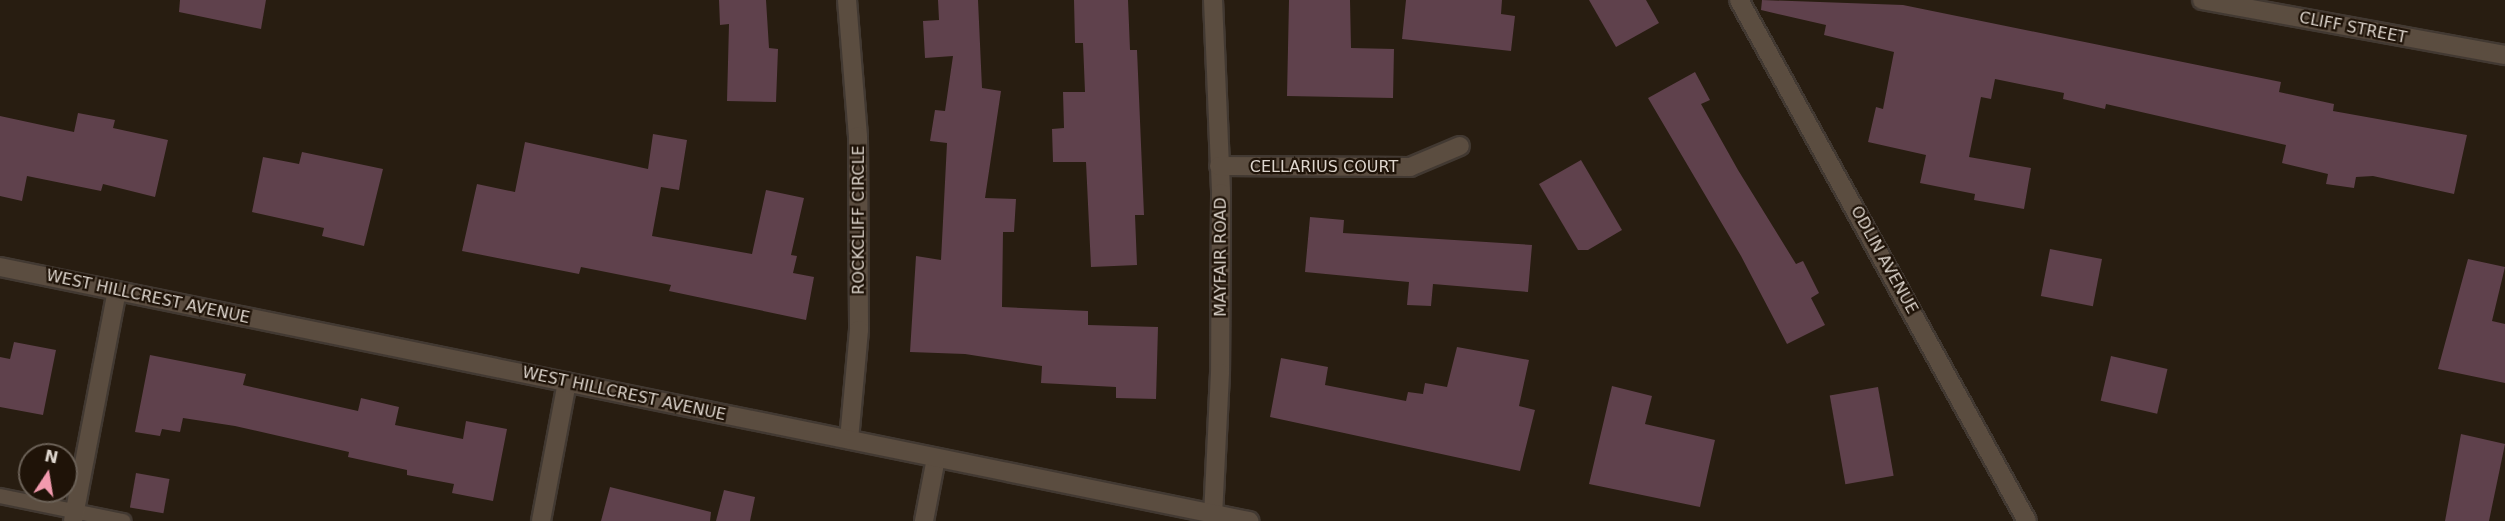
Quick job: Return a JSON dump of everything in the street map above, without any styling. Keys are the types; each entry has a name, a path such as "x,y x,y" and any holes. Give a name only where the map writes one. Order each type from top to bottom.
{"street":[{"name":"ROCKCLIFF CIRCLE","path":"847,0 858,159 859,330 849,440"},
{"name":"MAYFAIR ROAD","path":"1213,0 1219,166 1220,373 1213,514"},
{"name":"ODLIN AVENUE","path":"1739,0 2027,521"},
{"name":"CLIFF STREET","path":"2202,0 2505,55"},
{"name":"CELLARIUS COURT","path":"1219,166 1410,166 1460,146"},
{"name":"WEST HILLCREST AVENUE","path":"0,267 1249,521"},
{"path":"74,516 117,291"},
{"path":"541,521 567,382"},
{"path":"924,521 936,458"}],"lane":[{"path":"0,496 74,516 123,521"}],"building":[{"path":"180,0 266,0 261,29 179,12"},
{"path":"719,0 766,0 769,48 778,49 776,102 727,101 729,24 720,25"},
{"path":"938,0 978,0 982,88 1001,91 985,198 1016,199 1014,232 1003,232 1002,307 1088,311 1088,325 1158,327 1156,399 1116,398 1116,387 1041,383 1042,366 965,354 910,352 916,256 941,260 947,143 930,141 935,110 945,111 953,56 925,58 923,21 939,20"},
{"path":"1074,0 1128,0 1130,50 1137,50 1144,215 1135,215 1137,265 1091,267 1086,162 1053,162 1052,129 1064,128 1063,92 1085,92 1083,43 1075,43"},
{"path":"1289,0 1350,0 1351,48 1394,49 1393,98 1287,96"},
{"path":"1406,0 1502,0 1501,14 1515,16 1511,51 1402,39"},
{"path":"1589,0 1646,0 1659,23 1616,47"},
{"path":"1762,0 1903,5 2281,82 2279,92 2334,104 2333,111 2467,135 2454,194 2373,176 2356,177 2354,188 2326,184 2328,174 2282,163 2286,145 2106,104 2105,109 2063,99 2064,93 1995,79 1991,99 1981,97 1969,157 2031,168 2024,209 1974,200 1975,194 1920,183 1926,155 1868,142 1876,107 1883,109 1894,52 1824,35 1826,25 1761,10"},
{"path":"1695,72 1710,100 1701,104 1738,170 1796,264 1803,261 1819,293 1811,298 1825,325 1787,344 1741,256 1648,98"},
{"path":"78,113 115,120 113,128 168,140 155,197 103,184 101,191 27,176 22,201 0,196 0,116 74,132"},
{"path":"653,134 687,140 679,190 661,187 652,236 752,254 766,190 804,198 791,255 797,256 793,273 814,277 806,320 669,291 671,285 581,267 579,274 462,251 477,184 515,192 525,142 648,169"},
{"path":"302,152 383,169 364,246 322,236 324,228 252,212 263,157 299,164"},
{"path":"1581,160 1622,230 1588,250 1578,250 1539,184"},
{"path":"1310,217 1344,220 1343,233 1532,245 1528,292 1433,284 1431,306 1407,305 1409,282 1305,272"},
{"path":"2050,249 2102,259 2093,306 2041,296"},
{"path":"2468,259 2505,267 2492,321 2505,324 2505,383 2438,369"},
{"path":"14,342 56,350 43,415 0,407 0,357 10,359"},
{"path":"1457,347 1529,360 1519,406 1535,410 1520,471 1270,417 1281,358 1328,367 1325,385 1406,401 1408,392 1423,394 1425,383 1447,387"},
{"path":"150,355 246,374 243,385 358,411 361,398 399,407 395,425 463,439 466,421 507,429 493,501 452,493 454,484 407,475 407,470 348,457 349,452 235,426 183,418 180,432 162,429 160,436 135,432"},
{"path":"2111,356 2168,369 2157,414 2101,401"},
{"path":"1612,386 1652,396 1645,424 1715,440 1700,507 1589,484"},
{"path":"1878,387 1894,476 1845,484 1830,396"},
{"path":"2461,434 2505,444 2489,521 2445,521"},
{"path":"136,473 169,479 163,513 130,507"},
{"path":"610,487 711,512 710,521 601,521"},
{"path":"724,490 755,497 750,521 716,521"}]}
